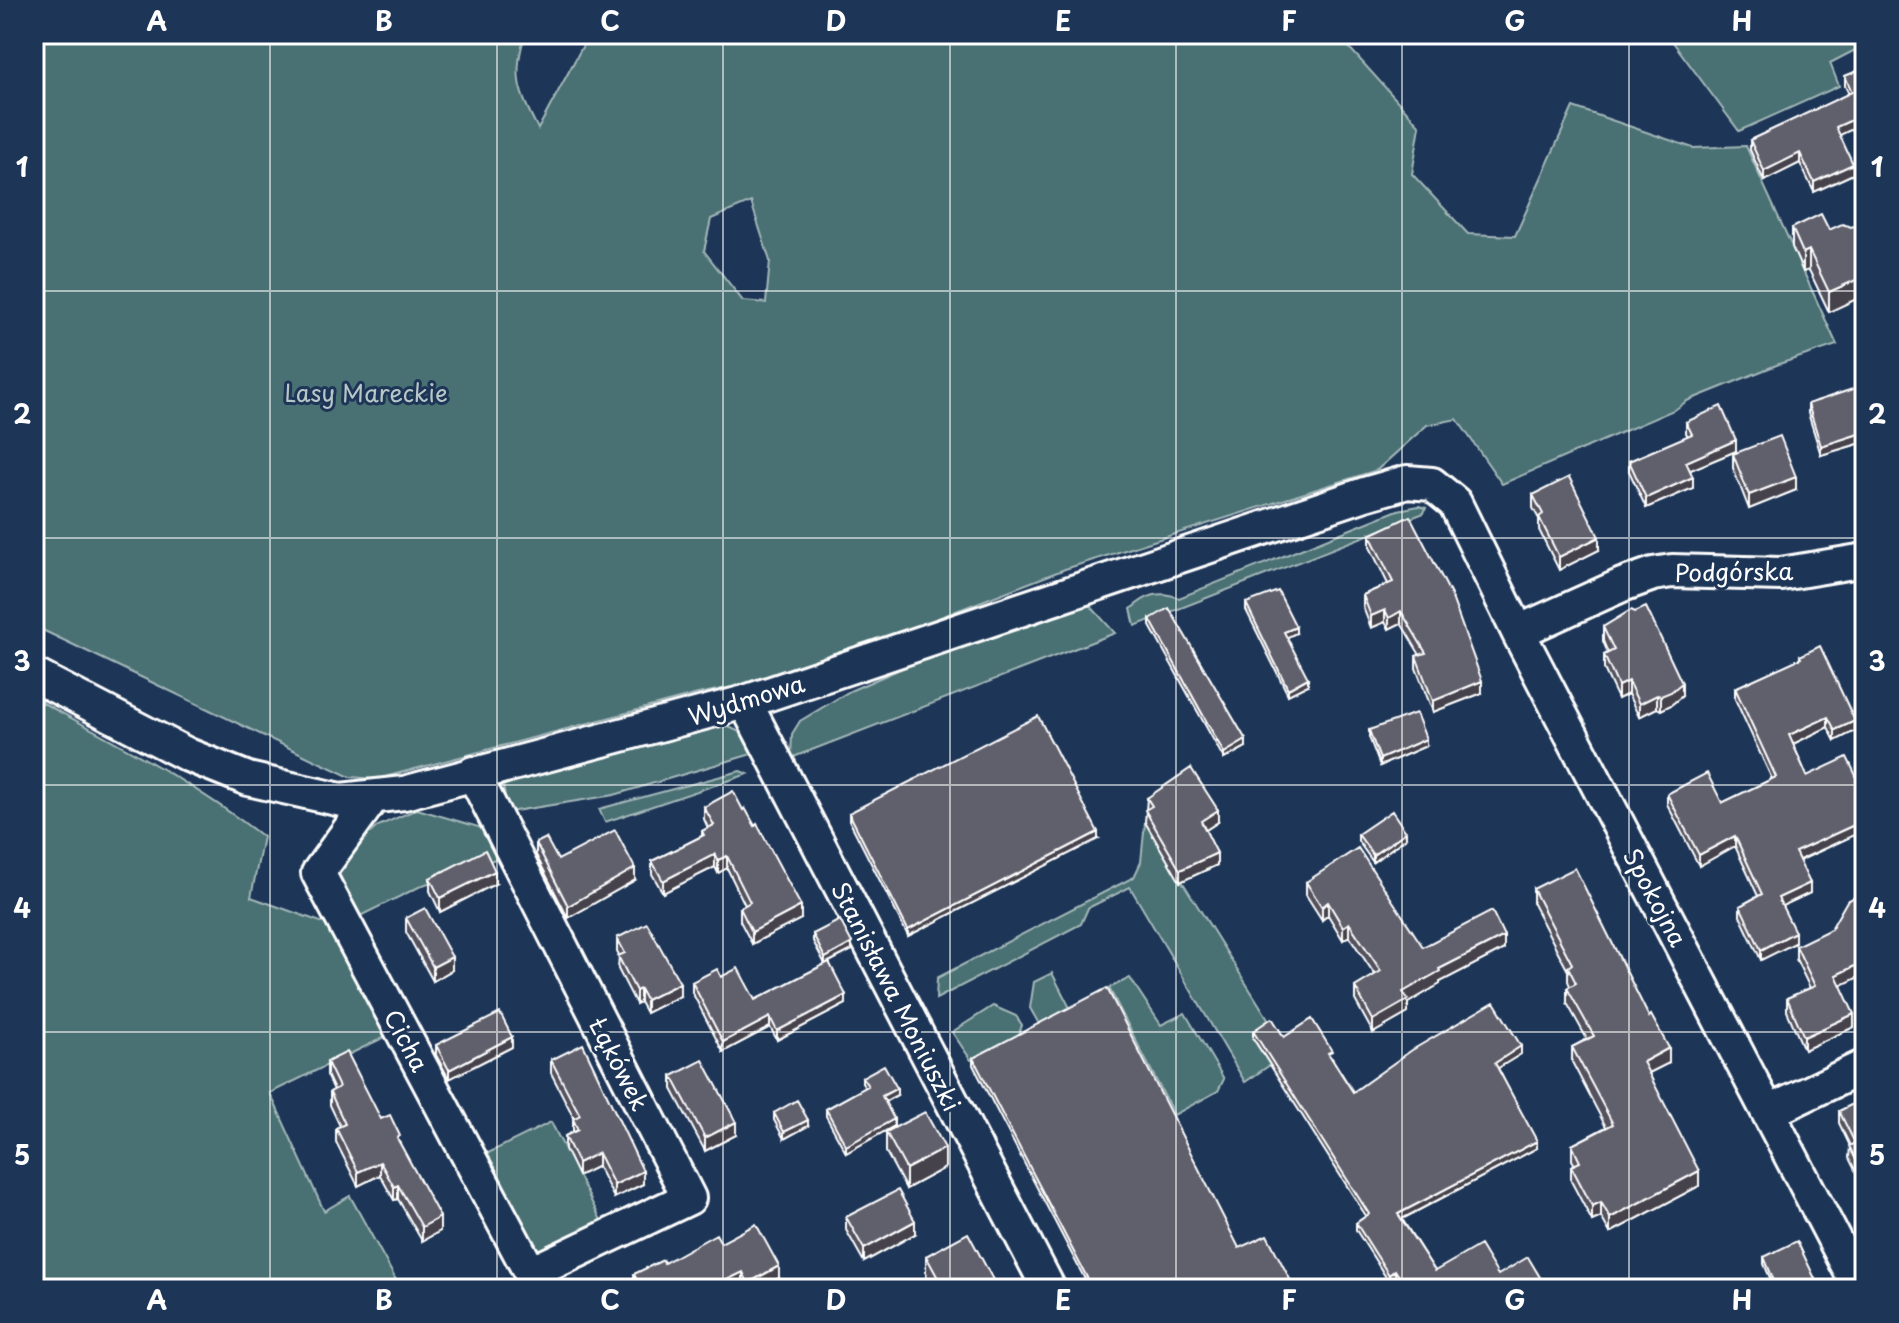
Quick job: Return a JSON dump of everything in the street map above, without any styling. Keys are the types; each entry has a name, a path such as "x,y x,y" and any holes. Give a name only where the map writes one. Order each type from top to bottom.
{"street":[{"name":"Wydmowa","path":"34,675 188,755 248,779 341,800 372,798 404,793 745,702 1407,482 1432,484 1455,503"},
{"name":"Spokojna","path":"1455,503 1518,632 1860,1289"},
{"name":"Podgórska","path":"1518,632 1653,574 1672,571 1781,574 1865,560"},
{"name":"Stanisława Moniuszki","path":"745,702 1049,1289"},
{"name":"Łąkówek","path":"473,773 689,1198 535,1281"},
{"name":"Cicha","path":"372,798 318,873 535,1281"},
{"path":"1769,1112 1865,1066"}],"green space":[{"name":"Lasy Mareckie","path":"34,34 535,34 524,38 518,75 522,95 538,129 589,34 1337,34 1420,126 1412,174 1468,234 1515,236 1573,107 1693,148 1746,146 1837,345 1779,364 1687,401 1676,409 1502,484 1457,419 1427,425 1377,470 1065,569 889,637 752,683 698,694 377,779 350,777 34,626","holes":["751,202 770,261 766,303 743,301 704,251 711,219"]},
{"path":"1667,34 1865,34 1865,64 1859,48 1830,63 1839,86 1739,131"},
{"path":"1419,506 1426,508 1424,513 1135,626 1131,609 1148,597 1166,594 1179,598 1398,510"},
{"path":"1087,602 1115,633 791,758 792,734 800,721 850,691 916,662"},
{"path":"34,698 180,780 263,837 251,897 332,926 393,1033 270,1093 324,1211 350,1196 401,1289 34,1289"},
{"path":"722,725 743,734 755,753 614,795 508,812 503,786 555,764 610,746 666,733"},
{"path":"740,771 748,774 605,822 599,809"},
{"path":"417,809 482,828 501,857 423,885 356,918 334,882 337,862 378,826"},
{"path":"1145,822 1272,1025 1253,1039 1270,1065 1245,1082 1130,887 1088,908 1081,924 936,999 937,978 1134,877 1141,862"},
{"path":"1052,973 1070,1008 1039,1024 1030,1008 1034,982"},
{"path":"1130,978 1161,1025 1185,1013 1224,1079 1218,1091 1174,1115 1109,988"},
{"path":"993,1006 1016,1016 1022,1025 1018,1036 971,1060 952,1032"},
{"path":"551,1122 605,1228 537,1264 480,1157"}],"building":[{"path":"1865,68 1865,114 1836,127 1853,164 1814,182 1800,153 1764,171 1750,140 1852,92 1845,76"},
{"path":"1821,214 1829,230 1842,224 1851,227 1859,224 1865,236 1865,255 1861,257 1865,276 1829,292 1809,250 1803,253 1792,228"},
{"path":"1865,385 1865,432 1821,446 1808,404"},
{"path":"1721,406 1736,440 1686,462 1693,477 1646,498 1629,461 1692,434 1686,422"},
{"path":"1780,436 1796,477 1749,495 1733,454"},
{"path":"1569,477 1599,537 1559,557 1539,517 1543,514 1533,495"},
{"path":"1410,516 1451,595 1482,681 1433,701 1416,656 1426,653 1401,611 1389,618 1385,610 1371,616 1363,595 1393,582 1370,535"},
{"path":"1278,591 1296,627 1284,632 1308,678 1288,689 1246,603"},
{"path":"1646,607 1682,683 1671,692 1639,704 1628,681 1618,686 1604,655 1614,650 1603,627 1631,610 1635,612"},
{"path":"1169,608 1246,740 1224,753 1150,619"},
{"path":"1820,646 1855,721 1835,730 1828,717 1789,735 1807,776 1847,757 1865,794 1865,820 1795,852 1810,883 1778,898 1795,932 1761,950 1740,906 1762,894 1735,836 1699,855 1667,794 1707,773 1722,803 1776,777 1735,688"},
{"path":"1416,713 1426,739 1380,759 1369,730"},
{"path":"1038,716 1098,832 908,930 849,813"},
{"path":"1191,768 1218,810 1201,821 1217,853 1180,870 1145,810 1152,806 1147,798"},
{"path":"733,791 743,810 745,808 755,826 757,824 801,906 752,932 740,908 750,902 727,856 718,860 715,854 663,881 652,861 704,835 702,831 714,825 704,807"},
{"path":"1392,811 1406,832 1373,855 1358,834"},
{"path":"615,830 635,868 568,906 536,843 546,838 558,860"},
{"path":"1358,848 1423,947 1492,911 1504,936 1439,969 1403,992 1408,1000 1373,1020 1355,987 1381,971 1349,923 1343,927 1328,902 1322,907 1306,882"},
{"path":"485,850 495,871 440,898 430,878"},
{"path":"1575,868 1649,1017 1651,1015 1669,1048 1643,1062 1699,1171 1610,1218 1601,1202 1592,1206 1571,1166 1580,1162 1572,1145 1613,1124 1572,1047 1594,1036 1567,988 1576,983 1568,967 1572,964 1533,889"},
{"path":"1865,892 1865,961 1836,975 1854,1014 1804,1037 1787,998 1815,986 1796,946 1831,929 1847,901"},
{"path":"425,908 452,957 433,967 406,918"},
{"path":"840,920 852,943 825,958 813,934"},
{"path":"647,923 680,983 646,1000 640,989 636,991 618,956 625,953 617,938"},
{"path":"829,962 846,995 777,1031 770,1017 723,1042 692,982 717,969 721,977 738,968 755,1000"},
{"path":"1107,988 1239,1248 1267,1235 1295,1289 1093,1289 973,1058"},
{"path":"1494,1002 1521,1046 1495,1063 1537,1141 1398,1214 1435,1271 1480,1245 1498,1275 1528,1257 1547,1289 1407,1289 1395,1270 1389,1275 1356,1223 1369,1214 1253,1031 1272,1018 1284,1037 1312,1019 1332,1051 1328,1053 1353,1092 1412,1050"},
{"path":"500,1013 512,1037 449,1070 436,1045"},
{"path":"583,1044 643,1171 614,1185 598,1153 578,1163 565,1136 578,1130 573,1119 580,1115 551,1060"},
{"path":"347,1052 381,1119 390,1115 400,1136 397,1138 440,1217 422,1227 398,1185 394,1187 380,1162 358,1172 336,1128 345,1124 330,1092 339,1087 327,1062"},
{"path":"703,1060 736,1122 705,1138 672,1076"},
{"path":"884,1065 897,1088 882,1096 894,1119 846,1146 826,1109 868,1086 862,1077"},
{"path":"1865,1098 1865,1178 1849,1146 1855,1143 1839,1111"},
{"path":"797,1100 808,1120 784,1132 774,1113"},
{"path":"925,1112 945,1148 906,1169 886,1132"},
{"path":"898,1190 915,1221 864,1249 846,1217"},
{"path":"756,1224 779,1266 748,1283 743,1272 708,1289 641,1289 634,1274 663,1260 664,1263 716,1234 721,1243"},
{"path":"968,1233 998,1289 944,1289 926,1256"},
{"path":"1797,1241 1819,1287 1769,1289 1776,1286 1764,1257"}]}
